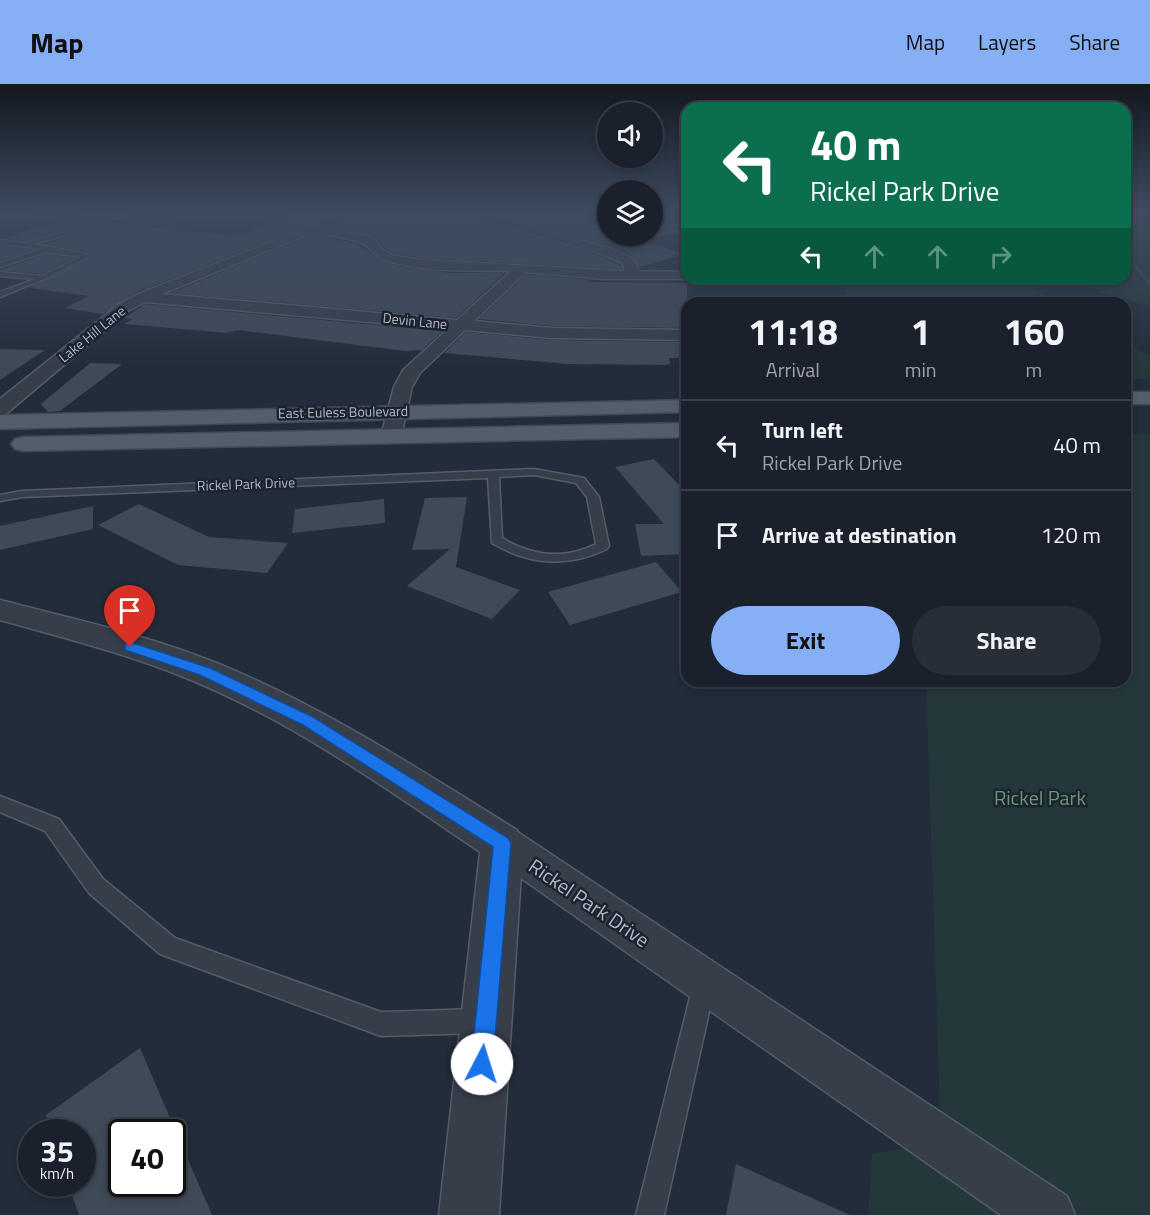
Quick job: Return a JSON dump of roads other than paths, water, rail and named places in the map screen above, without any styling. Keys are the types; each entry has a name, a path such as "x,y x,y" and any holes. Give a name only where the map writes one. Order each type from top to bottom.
{"main road":[{"path":"1131,398 1150,398"},
{"name":"East Euless Boulevard","path":"0,422 681,406"},
{"name":"East Euless Boulevard","path":"0,444 681,430"}],"street":[{"name":"Lake Hill Lane","path":"0,409 123,308 143,297 224,264"},
{"path":"422,264 681,276"},
{"path":"628,264 634,275"},
{"path":"391,436 403,387 412,370 523,268"},
{"name":"Devin Lane","path":"143,297 552,333 681,336"},
{"name":"Rickel Park Drive","path":"0,610 111,641 205,672 308,721 502,843 1048,1215"},
{"path":"469,1215 502,843"}],"lane":[{"path":"0,295 71,264"},
{"path":"0,274 45,277"},
{"name":"Rickel Park Drive","path":"0,498 34,493 534,472 580,480 593,497 603,546 586,556 554,559 513,551 496,540 493,474"},
{"path":"0,804 52,825 96,886 168,946 381,1024 486,1020"},
{"path":"650,1215 705,982"}],"waterway":[{"path":"1133,264 1150,284"}],"park label":[{"name":"Rickel Park","path":"1040,798"}]}
